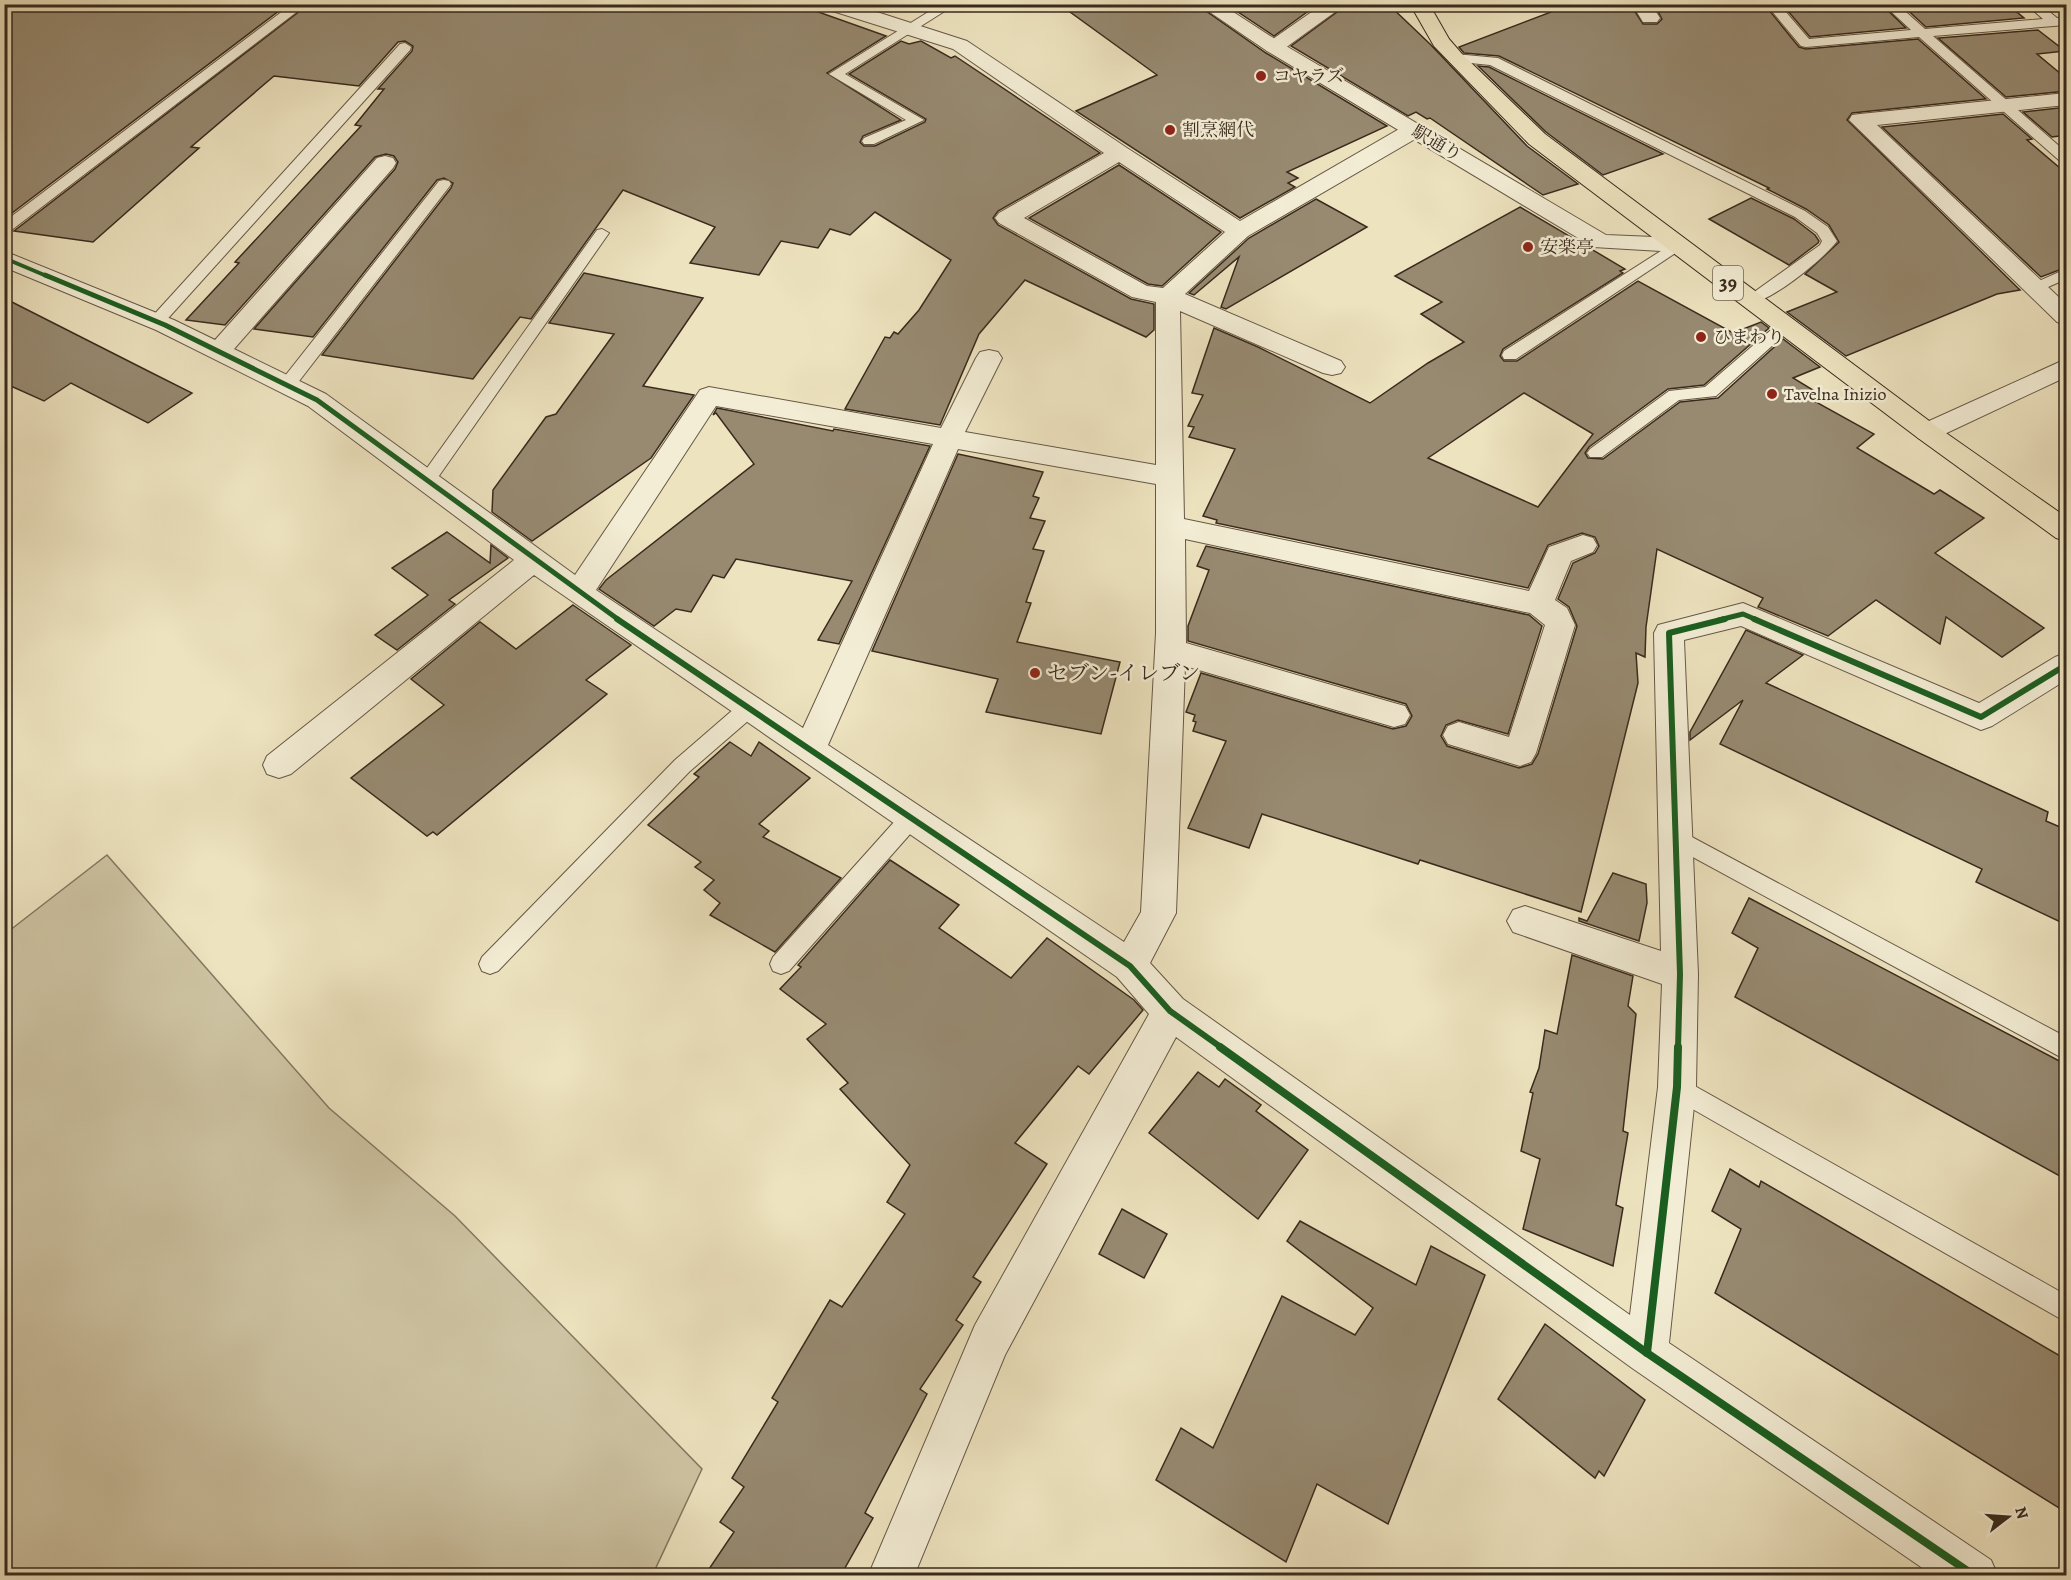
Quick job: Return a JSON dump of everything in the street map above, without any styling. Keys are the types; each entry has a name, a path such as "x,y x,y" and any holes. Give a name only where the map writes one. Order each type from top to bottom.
{"main road":[{"name":"39","path":"1419,4 1441,42 1537,139 1927,432 2067,531"}],"street":[{"path":"830,4 960,45 1119,153 1240,231"},
{"name":"駅通り","path":"1207,4 1274,47 1601,242 1678,245"},
{"path":"1274,47 1337,4"},
{"path":"2067,99 1860,120 2067,317"},
{"path":"1130,966 1158,913 1170,650 1168,296 1240,231 1414,130"},
{"path":"1119,153 1007,218 1141,292 1168,296 1332,367"},
{"path":"218,352 385,163"},
{"path":"4,258 156,322 317,400 579,593 1130,966 1170,1011 1647,1353 1974,1575"},
{"path":"810,749 949,438 989,358"},
{"path":"1927,432 2067,367"},
{"path":"579,593 709,396 1170,477"},
{"path":"1170,526 1539,604 1556,616 1560,625 1520,753 1459,735"},
{"path":"1539,604 1559,554 1583,545"},
{"path":"279,765 534,559"},
{"path":"1647,1353 1677,1087 1680,974 1669,633 1743,614 1981,717 2067,666"},
{"path":"1170,650 1394,715"},
{"path":"1525,921 1680,974"},
{"path":"891,1575 990,1340 1170,1011"}],"lane":[{"path":"4,229 301,4"},
{"path":"869,141 917,120 836,75 950,4"},
{"path":"1772,4 1806,43 2060,21"},
{"path":"1889,4 2067,159"},
{"path":"2032,4 2060,21"},
{"path":"156,322 405,47"},
{"path":"1455,58 1493,62 1800,214 1823,230 1830,240 1825,248 1771,289 1751,300"},
{"path":"287,385 444,184"},
{"path":"428,480 602,233"},
{"path":"1510,355 1678,245"},
{"path":"2037,287 2067,274"},
{"path":"1596,453 1675,395 1710,393 1785,326"},
{"path":"490,964 682,766 749,708"},
{"path":"781,964 911,818"},
{"path":"1675,837 2067,1049"},
{"path":"1677,1087 2067,1309"}],"shaded area":[{"path":"107,855 329,1108 455,1216 702,1469 653,1574 655,1575 5,1575 5,934"}],"building":[{"path":"4,4 288,4 4,219"},
{"path":"309,4 796,4 886,36 827,73 901,120 863,136 860,142 864,146 875,146 925,122 926,119 849,74 901,41 909,44 921,41 951,58 955,56 1100,153 998,211 993,218 998,225 1131,299 1154,304 1154,330 1146,337 1025,280 979,334 940,425 845,409 885,337 890,338 894,332 898,334 919,310 951,260 875,212 850,235 830,229 818,248 781,241 759,275 690,263 715,227 623,190 531,319 520,317 473,379 322,355 451,188 453,183 444,178 437,180 313,337 254,329 395,169 398,162 394,156 386,154 375,157 225,325 186,320 239,263 235,262 361,126 355,125 384,89 378,89 412,51 413,46 405,41 398,42 359,86 274,76 191,147 199,148 93,242 14,231"},
{"path":"1059,4 1196,4 1266,53 1387,126 1287,172 1298,178 1288,183 1295,187 1240,218 1076,111 1157,75"},
{"path":"1226,4 1318,4 1274,36"},
{"path":"1348,4 1388,4 1430,44 1527,146 1578,184 1543,195 1430,118 1427,119 1416,112 1408,116 1291,46"},
{"path":"1572,4 1630,4 1643,24 1657,24 1662,19 1654,4 1764,4 1799,47 1806,49 1918,39 1986,99 1852,113 1847,120 2020,290 1997,294 1846,356 1787,312 1837,292 1805,274 1839,242 1829,225 1806,209 1767,189 1769,188 1499,56 1464,53 1459,47"},
{"path":"1782,4 1881,4 1906,28 1810,37"},
{"path":"1901,4 2007,4 2024,18 1926,27"},
{"path":"2038,30 2065,51 2037,54 2067,79 2067,91 2006,97 1938,38"},
{"path":"1478,66 1489,67 1663,154 1603,175 1546,132"},
{"path":"2067,107 2067,135 2052,137 2023,112"},
{"path":"2003,114 2032,139 2027,140 2067,174 2067,267 2041,277 1882,127"},
{"path":"1119,165 1221,232 1162,286 1148,284 1029,218"},
{"path":"1751,198 1794,219 1815,235 1818,243 1789,265 1709,219"},
{"path":"1316,199 1367,227 1226,309 1221,307 1239,257 1194,295 1189,293 1249,238"},
{"path":"1520,207 1625,269 1620,271 1623,273 1503,349 1500,356 1504,361 1517,361 1638,281 1733,333 1761,322 1769,328 1704,385 1668,389 1589,447 1585,453 1588,458 1603,459 1680,402 1718,398 1783,339 1820,367 1793,378 1813,390 1805,396 1874,434 1857,448 1934,494 1940,490 1984,518 1935,553 2044,628 2002,657 1946,617 1940,644 1876,600 1828,636 1758,607 1763,598 1657,549 1646,627 1645,657 1636,653 1638,683 1581,912 1420,860 1418,864 1262,814 1249,848 1188,828 1226,741 1193,731 1196,722 1193,721 1195,715 1186,712 1201,673 1393,729 1406,726 1412,716 1406,704 1188,641 1188,626 1209,570 1197,566 1206,546 1529,615 1542,626 1508,734 1458,720 1446,725 1441,736 1447,746 1519,768 1532,764 1538,754 1577,626 1569,607 1558,599 1573,563 1595,553 1599,546 1595,537 1582,533 1548,545 1528,588 1216,523 1217,520 1203,516 1235,449 1189,437 1194,427 1188,426 1203,395 1192,393 1214,328 1258,347 1370,403 1428,363 1464,342 1421,314 1442,302 1395,276","holes":["1524,393 1593,434 1538,507 1428,458"]},
{"path":"584,273 703,298 643,386 694,395 651,458 532,541 492,512 493,490 546,417 556,414 614,334 549,323"},
{"path":"4,298 192,393 148,423 71,383 44,401 4,383"},
{"path":"717,408 833,431 834,429 930,446 839,644 818,640 852,581 736,559 724,578 713,575 691,612 676,609 654,626 599,589 606,580 754,464 716,413 713,415"},
{"path":"958,454 1043,472 1033,496 1039,498 1030,518 1045,521 1033,549 1044,551 1026,602 1031,603 1017,642 1120,662 1101,734 986,712 998,679 872,651"},
{"path":"447,532 490,563 491,545 508,558 449,600 455,604 397,650 375,635 428,595 392,568"},
{"path":"573,605 631,645 586,680 607,694 437,835 433,832 427,836 351,778 444,705 411,679 480,622 516,649"},
{"path":"1746,630 1803,655 1766,683 2048,812 2046,821 2067,830 2067,925 1976,882 1982,869 1720,744 1743,700 1690,740 1690,732"},
{"path":"730,742 751,756 759,742 810,778 759,824 769,831 763,837 841,878 775,952 710,915 720,903 704,890 714,880 695,867 701,862 648,825 699,777 694,774"},
{"path":"890,860 959,905 939,928 1011,978 1047,938 1134,1000 1143,1010 1089,1074 1078,1066 1015,1143 1047,1164 973,1277 981,1282 956,1320 963,1325 920,1389 927,1394 865,1513 873,1518 841,1575 705,1575 734,1532 720,1522 744,1487 732,1478 778,1402 772,1398 830,1300 842,1307 905,1214 887,1202 910,1165 840,1089 848,1083 807,1039 826,1024 780,989 801,967 798,965"},
{"path":"1613,873 1646,884 1647,903 1639,941 1579,921 1579,918 1587,921"},
{"path":"1749,898 2067,1065 2067,1180 1735,997 1758,948 1732,933"},
{"path":"1572,955 1633,976 1628,1006 1636,1014 1623,1131 1628,1133 1616,1205 1623,1208 1613,1266 1523,1229 1540,1159 1521,1151 1533,1093 1530,1092 1539,1068 1545,1030 1557,1034"},
{"path":"1198,1072 1219,1087 1225,1079 1261,1105 1256,1111 1308,1150 1258,1219 1149,1133"},
{"path":"1730,1169 1759,1187 1761,1181 2067,1360 2067,1513 1715,1293 1741,1229 1712,1211"},
{"path":"1122,1209 1167,1234 1144,1278 1099,1254"},
{"path":"1300,1221 1416,1285 1431,1246 1485,1275 1388,1524 1317,1484 1286,1562 1156,1480 1181,1428 1213,1448 1282,1296 1355,1335 1373,1308 1287,1241"},
{"path":"1545,1324 1645,1400 1604,1476 1599,1471 1595,1478 1498,1399"}],"cycle path":[{"path":"4,258 165,325 317,400 579,593 1130,966 1170,1011 1647,1353 1975,1576"},
{"path":"1647,1353 1677,1087 1680,974 1669,633 1743,614 1981,717 2066,665"}],"place":[{"name":"コヤラズ","path":"1261,76"},
{"name":"割烹網代","path":"1170,130"},
{"name":"安楽亭","path":"1528,247"},
{"name":"ひまわり","path":"1701,337"},
{"name":"Tavelna Inizio","path":"1772,394"},
{"name":"セブン-イレブン","path":"1035,673"}]}
